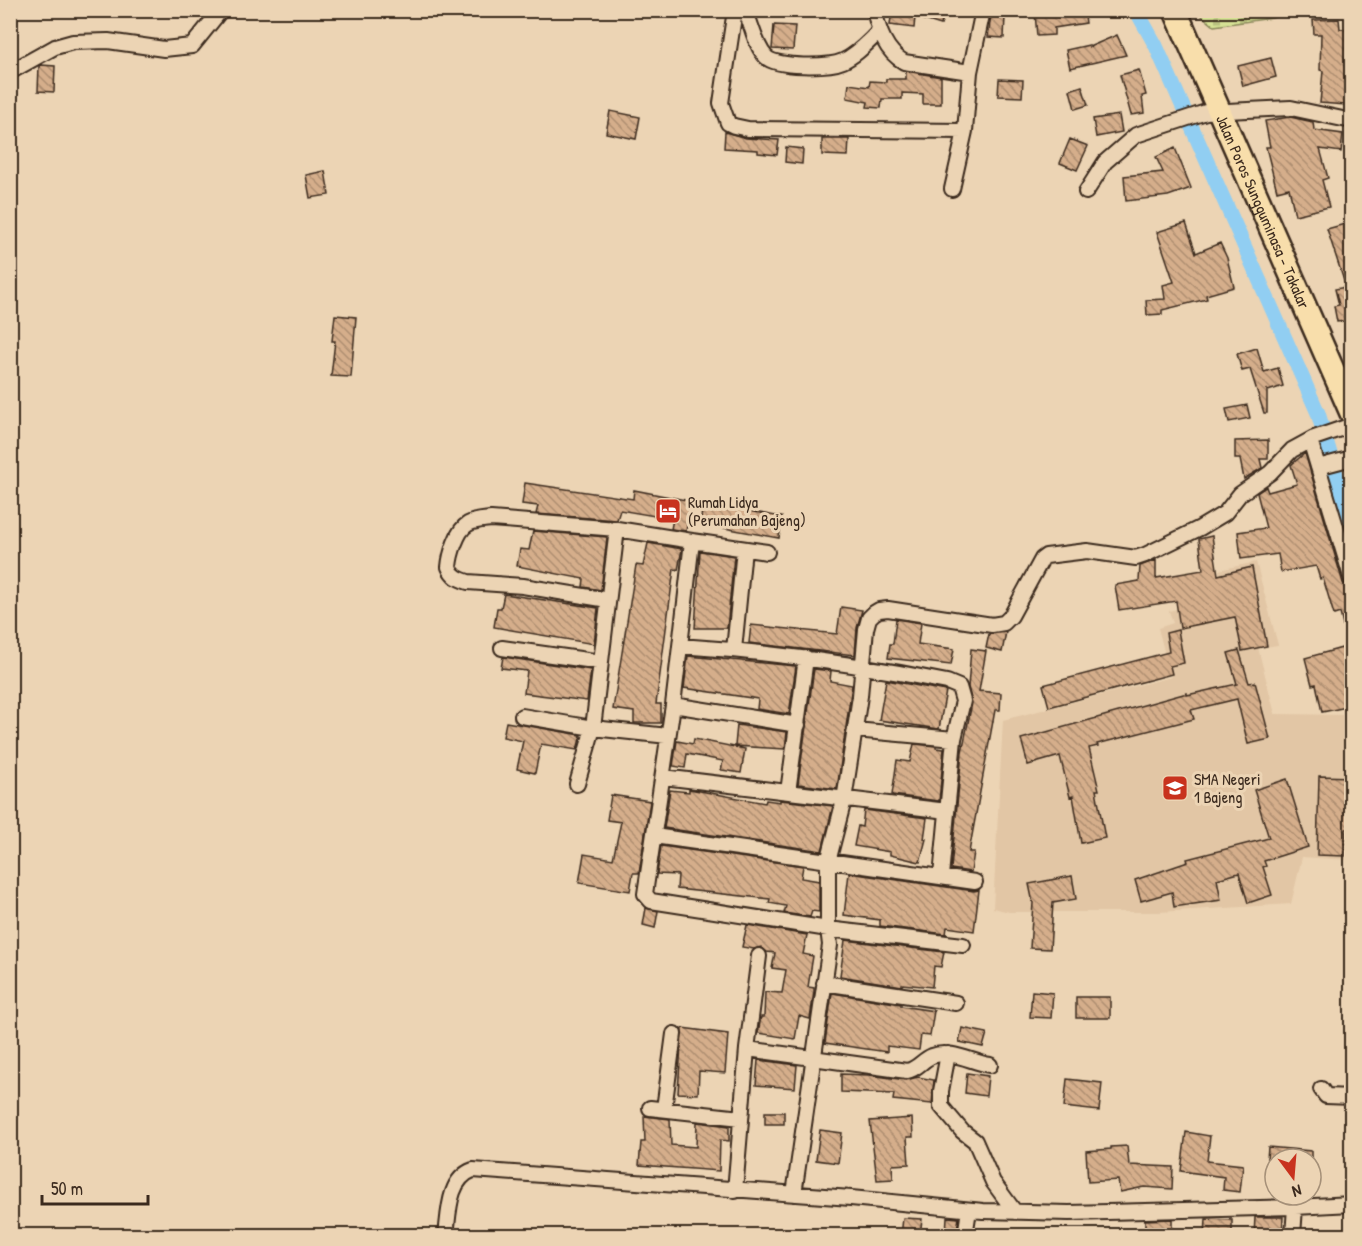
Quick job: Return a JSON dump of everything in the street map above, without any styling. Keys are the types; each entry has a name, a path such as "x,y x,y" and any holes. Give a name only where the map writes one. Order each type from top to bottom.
{"highway":[{"name":"Jalan Poros Sungguminasa - Takalar","path":"1175,10 1213,111 1348,422"}],"street":[{"path":"10,72 56,47 73,42 108,41 164,49 192,46 221,10"},
{"path":"735,10 721,103 728,123 748,129 965,131"},
{"path":"745,10 760,49 768,59 780,64 827,66 842,62 879,32"},
{"path":"874,10 879,32 890,50 904,62 970,72"},
{"path":"952,189 965,131 970,72 983,10"},
{"path":"1086,192 1105,162 1136,135 1213,111 1291,108 1352,121"},
{"path":"794,1194 830,945 828,862 844,800 869,618 879,610 888,609 992,625 1004,623 1011,616 1042,559 1046,556 1087,551 1136,558 1145,555 1225,513 1240,494 1270,473 1292,450 1348,422"},
{"path":"1312,439 1346,542 1351,576"},
{"path":"1322,466 1350,459"},
{"path":"608,600 523,586 468,582 455,577 449,567 449,559 465,526 475,521 498,518 616,529 766,552"},
{"path":"577,784 593,728 616,529"},
{"path":"692,541 674,705 645,888 648,900 828,928 963,945"},
{"path":"734,650 744,549"},
{"path":"680,646 863,665 947,682 959,687 963,701 954,740 941,876"},
{"path":"502,648 601,662"},
{"path":"788,792 806,658"},
{"path":"674,705 798,725"},
{"path":"522,716 593,728 668,736"},
{"path":"855,730 954,740"},
{"path":"663,777 947,811"},
{"path":"654,836 975,882"},
{"path":"735,1191 747,1049 759,956"},
{"path":"824,983 956,1003"},
{"path":"674,1034 657,1108 741,1118"},
{"path":"747,1049 907,1071 915,1070 930,1057 948,1054 990,1065"},
{"path":"948,1054 941,1091 941,1106 962,1131 975,1141 993,1182 1015,1212"},
{"path":"1321,1089 1326,1096 1352,1097"},
{"path":"446,1236 451,1198 457,1181 461,1175 473,1170 909,1203 969,1210 1080,1213 1294,1207 1293,1236"},
{"path":"1323,1206 1352,1204"},
{"path":"965,1236 969,1210"}],"shaded area":[{"name":"SMA Negeri 1 Bajeng","path":"1256,562 1278,645 1258,648 1275,714 1351,715 1351,860 1302,857 1291,904 1159,912 1009,912 993,908 1003,720 1171,677 1158,628 1173,623 1169,611 1224,598 1219,570"}],"green space":[{"path":"1199,11 1293,11 1272,18 1214,26"}],"building":[{"path":"892,10 945,10 941,25 915,17 914,28 890,25"},
{"path":"1084,10 1086,23 1054,28 1054,35 1037,36 1035,13"},
{"path":"991,15 1005,16 1004,38 988,37"},
{"path":"1339,19 1340,29 1352,28 1352,62 1346,105 1320,103 1323,71 1320,70 1321,34 1314,34 1313,20"},
{"path":"774,25 795,26 793,50 772,49"},
{"path":"1117,35 1126,55 1070,68 1066,50 1089,45 1089,47"},
{"path":"1271,58 1276,77 1243,86 1238,66"},
{"path":"39,66 55,66 54,92 38,91"},
{"path":"1139,70 1146,95 1142,96 1144,113 1131,115 1120,75"},
{"path":"906,71 941,77 941,104 923,104 923,94 902,93 902,99 882,99 881,108 867,107 868,102 847,98 849,84 869,87 870,81 886,82 886,79 906,79"},
{"path":"999,79 1023,80 1022,97 998,96"},
{"path":"1082,86 1088,105 1075,109 1070,90"},
{"path":"610,111 640,117 636,139 606,133"},
{"path":"1119,115 1122,132 1096,137 1093,119"},
{"path":"1290,117 1313,122 1314,130 1343,134 1341,152 1320,149 1328,178 1322,180 1329,207 1295,215 1289,188 1277,191 1266,147 1270,147 1265,121"},
{"path":"725,132 746,138 779,140 777,155 758,153 758,150 724,148"},
{"path":"822,139 849,139 848,156 822,155"},
{"path":"1070,139 1088,146 1077,170 1060,163"},
{"path":"786,147 803,149 802,164 785,162"},
{"path":"1175,148 1191,188 1168,196 1126,201 1124,176 1163,172 1156,157"},
{"path":"325,171 329,195 310,198 306,175"},
{"path":"1352,222 1352,320 1337,322 1334,306 1339,305 1335,289 1346,287 1327,229"},
{"path":"1186,223 1196,253 1220,243 1227,258 1234,287 1206,295 1207,299 1162,310 1162,314 1147,315 1146,300 1165,299 1163,285 1174,282 1157,232"},
{"path":"335,315 356,317 351,377 331,376"},
{"path":"1257,348 1264,372 1278,368 1283,386 1268,391 1267,389 1267,413 1264,413 1250,369 1242,371 1237,354"},
{"path":"1247,405 1250,418 1229,422 1226,409"},
{"path":"1268,440 1268,459 1260,459 1262,468 1244,479 1240,459 1235,459 1235,441"},
{"path":"1305,453 1343,583 1351,589 1345,590 1352,609 1352,641 1347,642 1340,613 1334,615 1323,578 1320,579 1316,566 1281,572 1278,554 1241,559 1238,532 1266,528 1257,493 1266,487 1268,492 1297,484 1291,465"},
{"path":"525,483 633,499 634,490 691,501 686,531 671,529 673,519 620,510 617,520 536,514 538,506 522,504"},
{"path":"702,503 782,517 779,538 701,524"},
{"path":"533,531 607,537 601,590 583,587 584,579 517,566 520,549 529,550"},
{"path":"1212,536 1218,575 1252,567 1267,646 1242,651 1235,617 1180,628 1176,601 1119,610 1115,585 1139,581 1140,566 1156,560 1156,578 1203,570 1199,539"},
{"path":"648,543 682,549 678,570 674,569 656,704 661,704 661,723 634,723 634,712 613,709 636,565 643,566"},
{"path":"700,551 734,556 727,628 695,628"},
{"path":"504,594 598,608 594,644 494,627 497,608 501,608"},
{"path":"841,607 862,610 857,628 855,655 749,643 751,625 837,634"},
{"path":"896,619 921,623 918,644 954,649 951,665 888,658 890,644 893,644"},
{"path":"1178,630 1184,663 1170,666 1172,674 1049,707 1043,685 1169,652 1166,633"},
{"path":"1006,632 1002,652 986,648 989,634"},
{"path":"1342,648 1350,681 1352,681 1352,706 1322,712 1316,684 1312,685 1305,658"},
{"path":"971,649 986,651 979,691 1001,693 1000,710 995,710 969,852 974,852 971,872 951,869 962,752 972,703 968,687"},
{"path":"1239,650 1249,683 1255,682 1270,739 1248,744 1237,699 1191,710 1194,719 1089,748 1099,790 1096,790 1105,838 1081,843 1073,796 1070,797 1060,756 1028,765 1021,739 1187,693 1187,695 1237,684 1228,653"},
{"path":"688,656 796,666 789,714 757,709 758,699 684,688"},
{"path":"503,657 591,670 587,701 524,693 527,671 501,668"},
{"path":"814,669 831,671 830,681 852,685 837,789 798,784"},
{"path":"886,680 946,691 939,729 879,720"},
{"path":"506,722 581,735 577,750 541,744 535,773 517,769 523,741 503,737"},
{"path":"737,725 787,732 785,749 735,746"},
{"path":"694,739 745,749 741,773 721,770 723,761 687,754 685,768 673,766 677,741 693,744"},
{"path":"914,744 944,749 939,801 892,795 897,760 910,762"},
{"path":"1319,776 1352,777 1352,829 1346,829 1345,856 1317,855"},
{"path":"1287,779 1308,847 1264,861 1266,866 1263,867 1272,895 1248,903 1239,873 1217,879 1221,900 1174,907 1172,892 1141,901 1135,880 1188,862 1187,859 1269,838 1254,790"},
{"path":"689,789 765,803 766,800 780,802 780,800 833,806 822,851 664,828 670,790 689,792"},
{"path":"611,795 650,801 639,873 633,873 630,891 579,883 584,854 613,859 621,822 607,820"},
{"path":"864,810 927,818 924,839 926,839 920,862 890,855 890,852 854,846 858,826 862,827"},
{"path":"661,846 803,866 801,878 819,881 819,912 812,911 810,917 784,913 786,906 769,903 770,899 677,889 678,875 657,874"},
{"path":"849,873 979,890 974,931 947,927 946,934 880,926 880,920 844,915"},
{"path":"1072,876 1076,899 1053,903 1050,949 1030,948 1033,903 1029,884"},
{"path":"646,908 658,911 655,928 643,925"},
{"path":"747,925 807,935 803,954 813,956 808,987 814,988 814,991 810,1019 799,1016 795,1039 758,1033 761,1017 764,1017 765,992 782,993 786,970 772,968 775,953 767,952 761,947 754,949 742,947"},
{"path":"845,940 944,952 941,967 934,966 932,987 902,984 902,986 840,976"},
{"path":"1032,991 1053,993 1051,1018 1030,1017"},
{"path":"832,993 934,1011 930,1036 921,1035 919,1050 887,1046 887,1052 825,1043"},
{"path":"1076,997 1110,997 1110,1018 1076,1018"},
{"path":"682,1028 728,1034 725,1073 699,1071 698,1094 678,1093"},
{"path":"962,1028 987,1033 983,1047 959,1042"},
{"path":"758,1060 797,1065 795,1088 756,1085"},
{"path":"967,1073 988,1076 986,1096 965,1093"},
{"path":"841,1074 906,1080 918,1077 934,1080 932,1104 893,1100 894,1094 841,1092"},
{"path":"1067,1079 1102,1083 1099,1111 1064,1107"},
{"path":"765,1112 784,1112 784,1124 765,1124"},
{"path":"644,1116 670,1119 671,1145 696,1147 697,1122 729,1126 729,1141 720,1140 719,1171 639,1165 641,1142 645,1142"},
{"path":"912,1118 913,1137 907,1137 909,1164 892,1165 893,1179 877,1180 870,1121"},
{"path":"820,1130 842,1133 838,1163 816,1160"},
{"path":"1186,1132 1210,1136 1207,1161 1243,1165 1240,1192 1223,1190 1224,1177 1181,1171"},
{"path":"1127,1146 1129,1165 1173,1167 1172,1189 1144,1187 1120,1192 1118,1180 1088,1182 1086,1151"},
{"path":"947,1217 959,1218 956,1234 946,1233"},
{"path":"1255,1217 1283,1217 1282,1236 1254,1236"},
{"path":"903,1218 922,1219 920,1236 901,1236"},
{"path":"1172,1219 1172,1233 1145,1232 1145,1220"},
{"path":"1206,1219 1232,1220 1232,1236 1205,1236"}],"waterway":[{"path":"1136,10 1156,46 1318,413 1352,528"}],"place":[{"name":"Rumah Lidya (Perumahan Bajeng)","path":"668,511"},
{"name":"SMA Negeri 1 Bajeng","path":"1175,788"}]}
